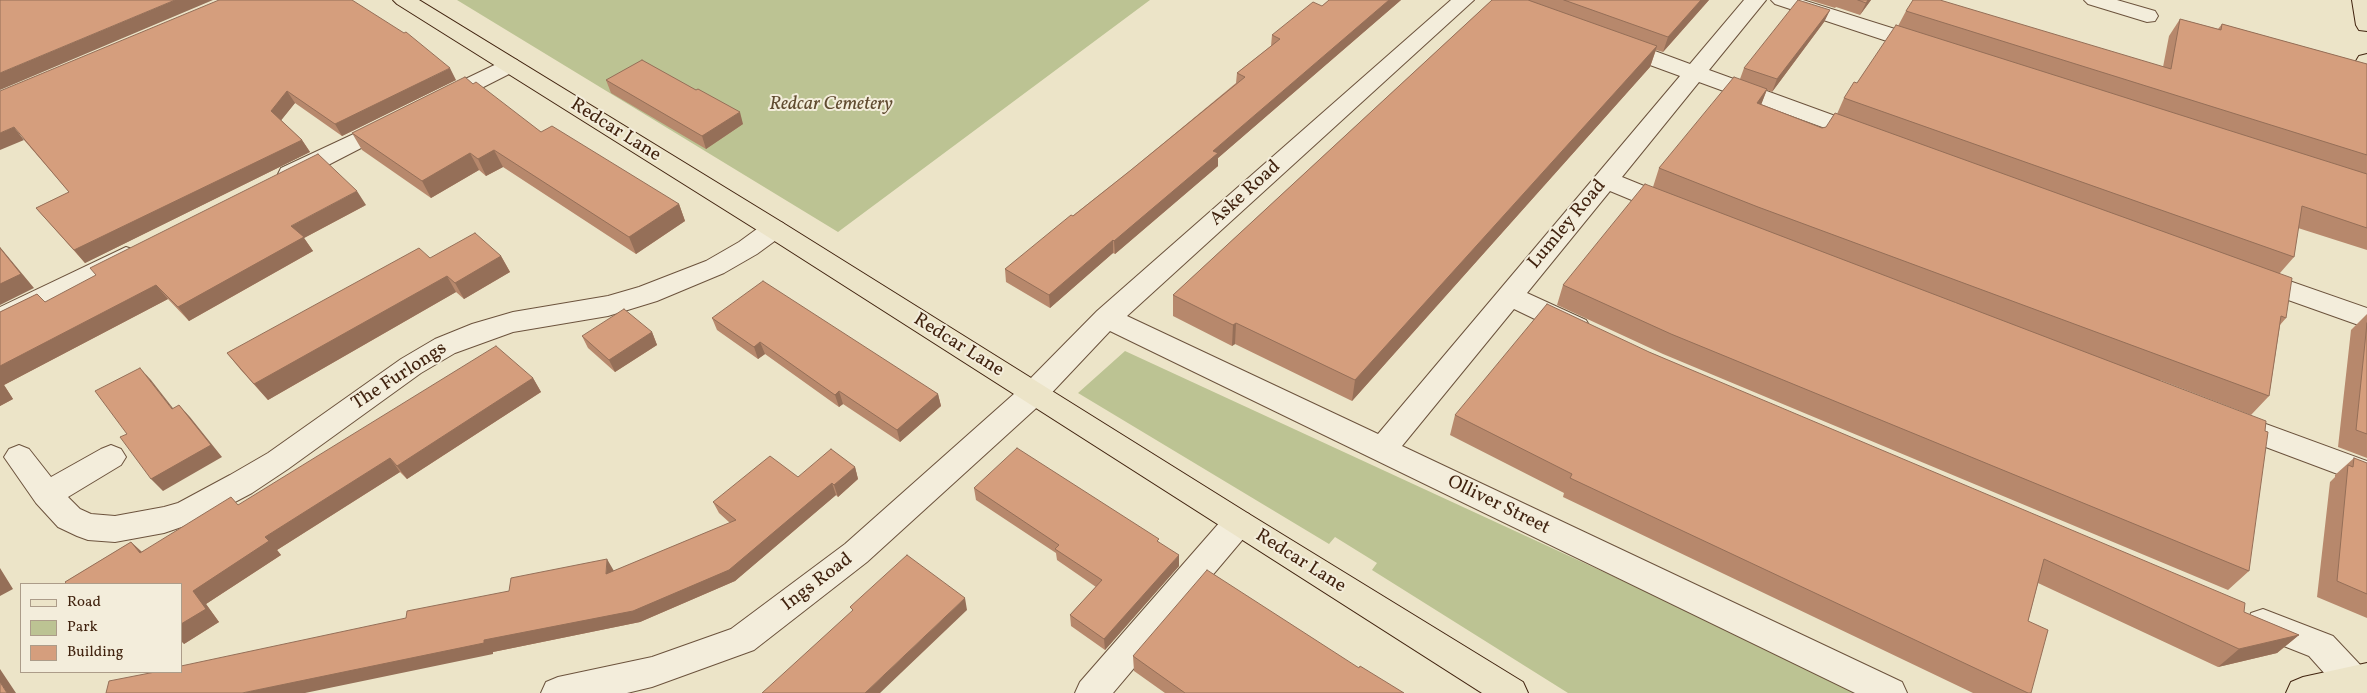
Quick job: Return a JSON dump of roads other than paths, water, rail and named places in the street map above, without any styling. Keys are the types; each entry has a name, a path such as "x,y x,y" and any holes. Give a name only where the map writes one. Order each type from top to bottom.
{"main road":[{"name":"Redcar Lane","path":"404,0 774,229 1238,523 1511,693"},
{"path":"2363,0 2367,25"},
{"path":"2367,61 2367,107"},
{"path":"2303,693 2360,680"}],"street":[{"name":"Aske Road","path":"1034,393 1107,318 1463,0"},
{"name":"Lumley Road","path":"1382,450 1755,0"},
{"path":"1782,0 1947,53"},
{"path":"2095,0 2147,16"},
{"path":"1593,36 1886,142"},
{"path":"268,185 509,65"},
{"path":"1606,180 1695,216"},
{"name":"The Furlongs","path":"19,457 47,494 69,518 88,527 115,528 139,526 188,512 219,497 278,461 411,366 445,346 482,331 513,322 608,306 648,294 715,267 748,248 774,229"},
{"path":"0,319 143,248"},
{"path":"2233,270 2367,318"},
{"path":"1510,296 1598,338"},
{"name":"Olliver Street","path":"1107,318 1890,693"},
{"name":"Ings Road","path":"558,693 652,672 742,640 856,553 1034,393"},
{"path":"2206,412 2367,473"},
{"path":"47,494 111,457"},
{"path":"1092,693 1238,523"},
{"path":"2238,612 2321,646 2360,680"}],"park label":[{"name":"Redcar Cemetery","path":"831,106"}]}
